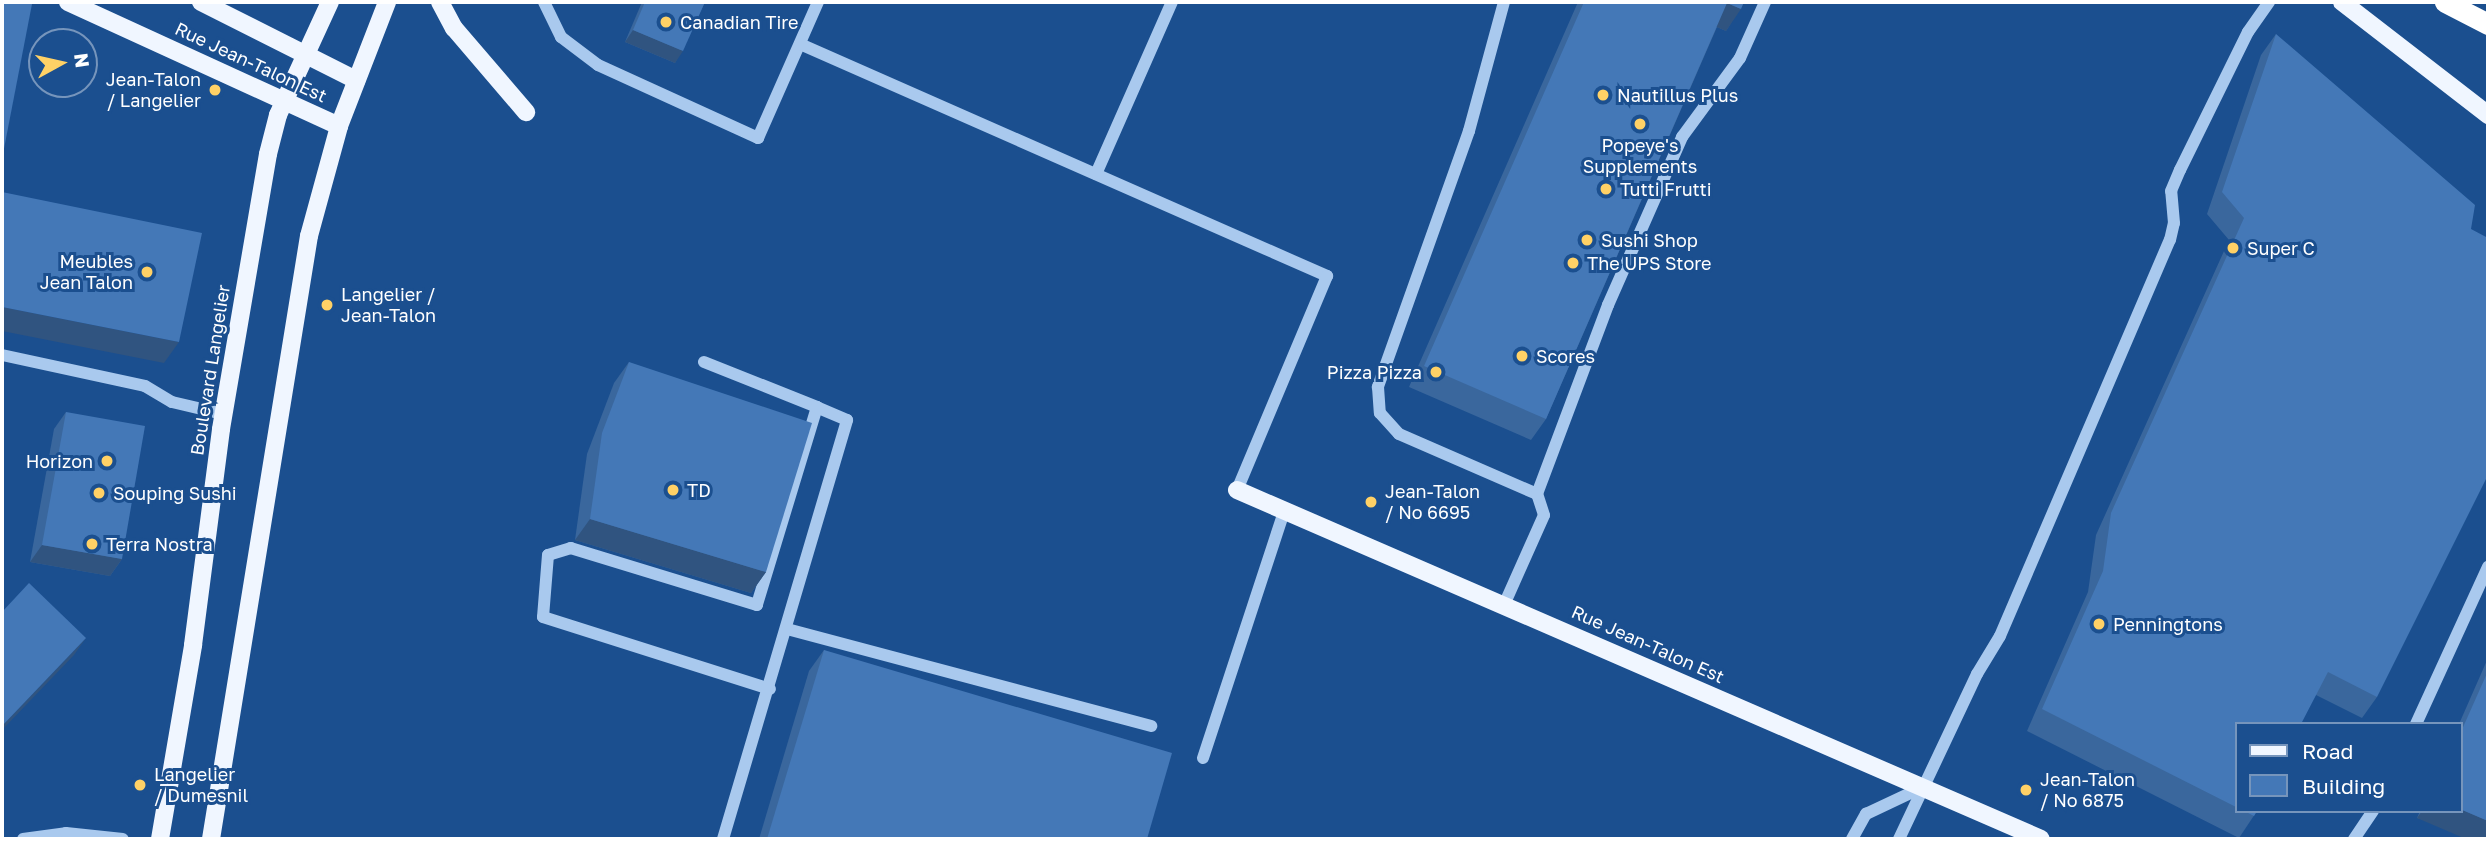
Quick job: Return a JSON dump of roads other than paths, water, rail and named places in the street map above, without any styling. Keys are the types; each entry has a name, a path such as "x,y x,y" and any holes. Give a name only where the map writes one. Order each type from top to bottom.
{"highway":[{"path":"2445,2 2488,24"}],"main road":[{"name":"Rue Jean-Talon Est","path":"68,2 339,126"},
{"name":"Rue Jean-Talon Est","path":"201,2 356,80"},
{"name":"Boulevard Langelier","path":"160,839 193,645 223,414 268,154 284,100 330,2"},
{"path":"211,839 309,236 339,126 387,2"},
{"path":"440,2 454,28 526,112"},
{"path":"2342,2 2488,115"},
{"name":"Rue Jean-Talon Est","path":"1237,490 2041,839"}],"street":[{"path":"544,2 561,37 598,65 758,138 818,2"},
{"path":"1096,174 1172,2"},
{"path":"1504,2 1469,131 1378,387 1380,413 1399,434 1536,494"},
{"path":"1504,605 1544,515 1536,494 1569,398 1682,137 1740,58 1765,2"},
{"path":"1899,839 2005,624 2170,240 2174,223 2171,191 2180,170 2248,32 2269,2"},
{"path":"800,44 1327,276 1237,490"},
{"path":"2,355 145,386 172,402 223,414"},
{"path":"704,362 847,420 770,689 723,839"},
{"path":"770,689 543,617 543,575 548,555 570,548 757,606 817,407"},
{"path":"1203,758 1284,511"},
{"path":"2417,722 2488,567"},
{"path":"787,629 1151,726"},
{"path":"1852,839 1866,814 1923,787"},
{"path":"2354,839 2372,813"},
{"path":"23,839 66,834 123,839"}],"place":[{"name":"Canadian Tire","path":"666,22"},
{"name":"Jean-Talon / Langelier","path":"215,90"},
{"name":"Nautillus Plus","path":"1603,95"},
{"name":"Popeye's Supplements","path":"1640,124"},
{"name":"Tutti Frutti","path":"1606,189"},
{"name":"Sushi Shop","path":"1587,240"},
{"name":"Super C","path":"2233,248"},
{"name":"The UPS Store","path":"1573,263"},
{"name":"Meubles Jean Talon","path":"147,272"},
{"name":"Langelier / Jean-Talon","path":"327,305"},
{"name":"Scores","path":"1522,356"},
{"name":"Pizza Pizza","path":"1436,372"},
{"name":"Horizon","path":"107,461"},
{"name":"TD","path":"673,490"},
{"name":"Souping Sushi","path":"99,493"},
{"name":"Jean-Talon / No 6695","path":"1371,502"},
{"name":"Terra Nostra","path":"92,544"},
{"name":"Penningtons","path":"2099,624"},
{"name":"Langelier / Dumesnil","path":"140,785"},
{"name":"Jean-Talon / No 6875","path":"2026,790"}]}
